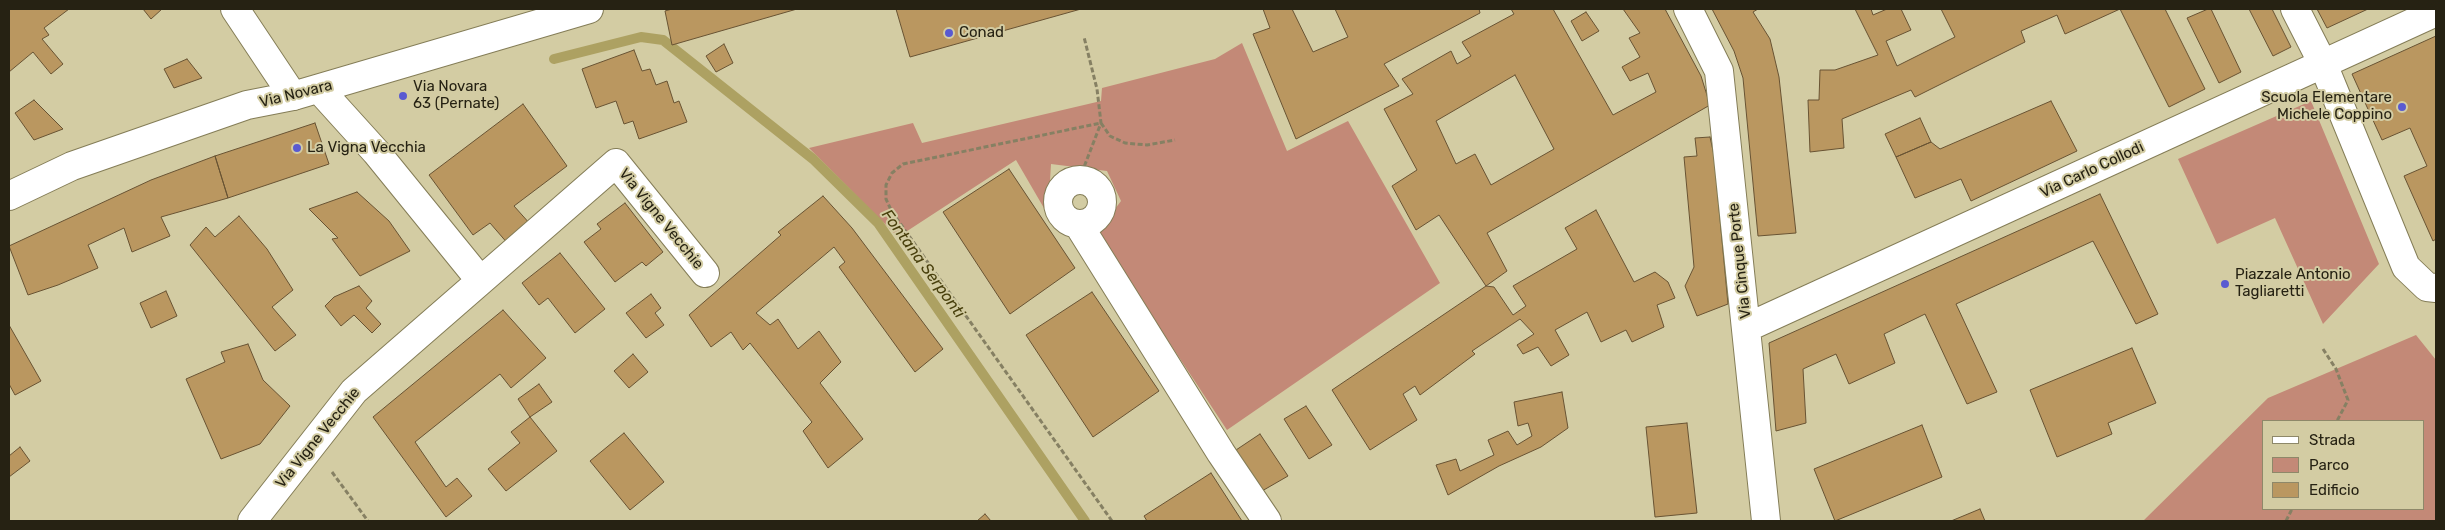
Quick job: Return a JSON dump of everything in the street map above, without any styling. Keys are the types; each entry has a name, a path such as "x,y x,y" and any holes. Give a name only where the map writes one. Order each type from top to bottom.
{"street":[{"path":"235,9 262,52 294,96"},
{"name":"Via Novara","path":"9,196 72,166 247,106 319,89 589,9"},
{"name":"Via Cinque Porte","path":"1688,9 1719,71 1748,327 1766,521"},
{"path":"2295,9 2323,64 2406,266 2427,286 2436,288"},
{"name":"Via Carlo Collodi","path":"1748,327 2436,12"},
{"path":"247,106 259,88 262,52"},
{"path":"319,89 376,152 480,280"},
{"name":"Via Vigne Vecchie","path":"252,521 354,391 616,163 705,274"},
{"path":"1079,180 1065,185 1058,198 1060,212 1065,218 1078,224 1221,453 1267,521"}],"path":[{"path":"1079,180 1101,123 1097,89 1084,37"},
{"path":"1101,123 1110,136 1125,143 1147,144 1175,140"},
{"path":"1101,123 904,164 892,173 886,185 886,198 892,212 1112,521"},
{"path":"2323,349 2336,369 2348,400 2338,420"},
{"path":"312,445 368,521"}],"green space":[{"path":"1242,43 1287,151 1348,121 1440,283 1227,430 1097,233 1121,201 1107,171 1051,164 1048,215 1016,160 898,237 809,148 913,123 922,143 1101,101 1102,88 1215,59"},
{"path":"2311,101 2379,264 2323,324 2275,218 2217,244 2178,159"},
{"path":"2416,335 2436,360 2436,521 2143,521 2268,398"}],"building":[{"path":"9,9 69,9 44,28 49,35 42,39 63,64 51,74 33,52 9,72"},
{"path":"143,9 162,9 151,19"},
{"path":"672,9 797,9 672,45 665,11"},
{"name":"Conad","path":"896,9 1081,9 910,57"},
{"path":"1263,9 1292,9 1313,52 1348,37 1335,9 1479,9 1480,13 1384,64 1399,86 1296,139 1253,34 1270,28"},
{"path":"1511,9 1553,9 1613,115 1656,92 1648,73 1630,81 1622,67 1640,57 1629,38 1640,33 1623,9 1665,9 1701,76 1710,105 1487,233 1507,271 1486,286 1439,215 1416,230 1392,186 1417,170 1384,109 1413,94 1402,79 1451,51 1457,64 1471,56 1462,42 1514,14","holes":["1515,75 1554,149 1491,185 1475,154 1456,164 1436,121"]},
{"path":"1712,9 1758,9 1753,12 1770,39 1779,77 1796,233 1758,236 1743,78 1734,51"},
{"path":"1855,9 1871,9 1873,15 1887,9 1901,9 1911,30 1886,41 1897,66 1955,37 1941,9 2120,9 2065,34 2057,15 2021,31 2025,42 1915,97 1911,90 1842,119 1844,148 1810,152 1808,100 1819,100 1820,70 1835,70 1878,55"},
{"path":"2120,9 2165,9 2205,89 2169,107"},
{"path":"2211,9 2241,72 2219,83 2187,18"},
{"path":"2249,9 2272,9 2291,47 2273,56"},
{"path":"2317,9 2368,9 2327,28"},
{"path":"1586,12 1599,31 1582,41 1571,21"},
{"name":"Scuola Elementare Michele Coppino","path":"2436,36 2436,239 2433,241 2404,176 2427,166 2410,128 2382,140 2352,74"},
{"path":"724,44 733,63 716,72 706,56"},
{"path":"634,50 642,71 650,69 656,85 667,81 674,103 679,101 687,122 639,139 633,121 624,124 616,101 596,108 582,69"},
{"path":"187,59 202,78 174,88 164,69"},
{"path":"34,100 63,129 34,140 15,113"},
{"path":"2051,101 2077,151 1971,201 1961,179 1915,198 1896,157 1931,142 1940,149"},
{"path":"523,104 567,166 514,206 531,225 509,245 490,223 473,235 429,175"},
{"path":"1920,118 1931,142 1896,157 1885,134"},
{"path":"315,123 329,164 228,198 215,156"},
{"path":"1710,137 1714,155 1728,304 1697,316 1685,286 1694,267 1684,157 1697,156 1695,138"},
{"path":"215,156 228,198 161,217 170,236 132,252 124,228 88,245 98,268 28,295 9,246 151,180"},
{"path":"1009,169 1075,268 1010,314 943,212"},
{"path":"357,192 389,221 410,251 360,276 332,239 338,238 309,209"},
{"path":"2100,194 2158,314 2136,324 2093,241 1956,304 1997,392 1967,404 1925,314 1884,334 1895,363 1849,384 1836,354 1803,369 1806,423 1776,431 1769,343"},
{"path":"823,196 852,228 943,349 915,372 839,267 845,262 834,247 756,313 770,325 778,319 798,349 819,331 841,362 820,383 863,439 828,468 803,431 812,422 750,343 743,350 731,332 711,347 689,315 781,235 778,232"},
{"path":"625,203 663,252 646,266 642,262 615,282 584,242 601,229 597,224"},
{"path":"1596,210 1634,282 1655,272 1668,282 1675,298 1657,305 1664,327 1632,342 1626,330 1601,342 1587,312 1555,330 1569,355 1551,366 1538,347 1523,354 1517,345 1534,334 1520,319 1472,351 1475,354 1420,395 1415,386 1403,394 1417,420 1370,450 1332,390 1486,286 1494,287 1513,315 1526,306 1513,286 1577,249 1565,228"},
{"path":"239,216 267,249 293,290 272,307 296,335 275,351 190,245 206,227 215,237"},
{"path":"560,253 605,309 575,333 548,298 539,305 522,283"},
{"path":"359,286 372,301 366,308 381,324 372,333 354,315 341,326 325,306 334,297"},
{"path":"166,291 177,316 151,328 140,303"},
{"path":"1092,292 1159,391 1093,437 1026,335"},
{"path":"651,294 661,308 655,313 664,325 646,338 626,313"},
{"path":"503,310 546,358 511,388 500,374 415,442 446,487 457,478 472,496 446,517 373,417"},
{"path":"9,325 41,381 15,395 9,384"},
{"path":"248,344 263,380 290,406 260,444 221,459 186,379 225,362 221,352"},
{"path":"2132,348 2156,403 2108,423 2112,434 2057,457 2030,390"},
{"path":"633,354 648,372 629,388 614,371"},
{"path":"539,384 552,402 530,417 518,399"},
{"path":"1562,392 1568,428 1541,447 1499,466 1448,495 1436,465 1456,459 1460,471 1494,455 1488,440 1508,431 1517,445 1532,436 1528,423 1518,426 1514,402"},
{"path":"1306,406 1332,445 1309,459 1284,419"},
{"path":"530,417 557,451 506,491 488,469 520,443 511,432"},
{"path":"1687,423 1697,513 1655,517 1646,427"},
{"path":"1922,425 1942,477 1835,521 1814,469"},
{"path":"624,433 664,482 630,510 590,461"},
{"path":"1260,434 1288,476 1262,491 1236,450"},
{"path":"20,447 30,461 9,477 9,456"},
{"path":"1211,473 1242,521 1147,521 1144,516"},
{"path":"1980,509 1985,521 1951,521"},
{"path":"985,514 991,521 977,521"}],"waterway":[{"name":"Fontana Serponti","path":"554,59 641,37 663,40 813,159 878,223 1085,521"}],"place":[{"name":"Conad","path":"949,33"},
{"name":"Via Novara 63 (Pernate)","path":"403,96"},
{"name":"Scuola Elementare Michele Coppino","path":"2402,107"},
{"name":"La Vigna Vecchia","path":"297,148"},
{"name":"Piazzale Antonio Tagliaretti","path":"2225,284"}]}
